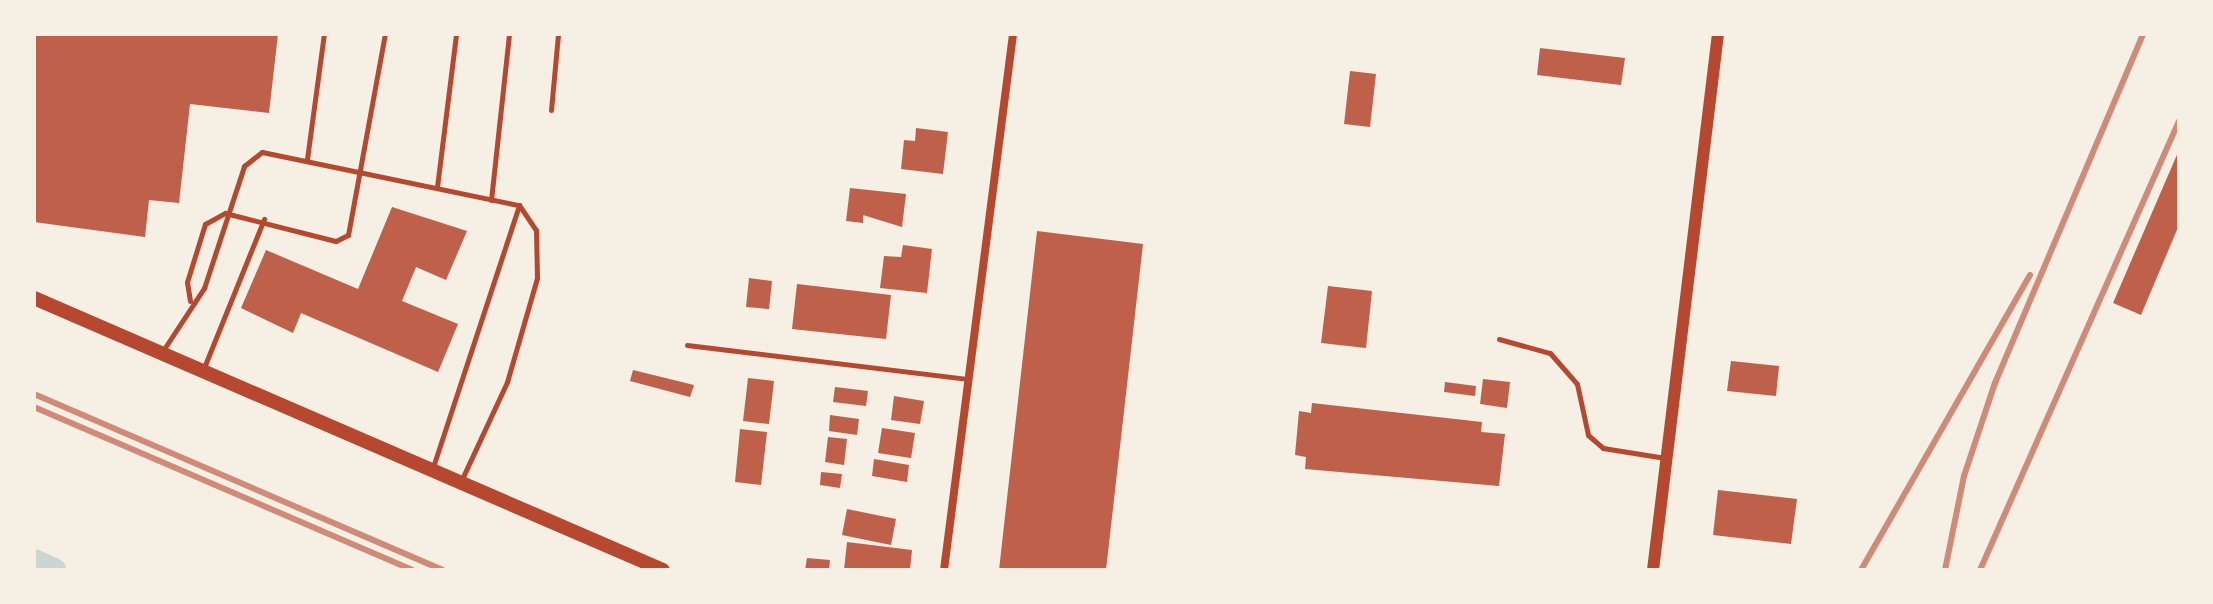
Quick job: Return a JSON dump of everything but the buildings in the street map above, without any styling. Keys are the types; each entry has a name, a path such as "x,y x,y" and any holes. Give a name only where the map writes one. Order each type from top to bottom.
{"main road":[{"path":"34,298 663,570"}],"street":[{"path":"944,570 1013,34"},
{"path":"1653,570 1718,34"}],"lane":[{"path":"307,159 324,34"},
{"path":"190,302 187,282 205,224 225,213 264,219 336,241 348,235 364,171 385,34"},
{"path":"437,187 456,34"},
{"path":"491,200 509,34"},
{"path":"551,110 558,34"},
{"path":"161,353 190,302 204,288 227,232 225,213 244,166 262,152 519,205"},
{"path":"432,470 519,205"},
{"path":"460,483 507,382 534,292 539,244 519,205"},
{"path":"202,371 264,219"},
{"path":"1499,339 1550,353 1577,384 1588,435 1603,448 1666,458"},
{"path":"687,345 970,379"}],"waterway":[{"path":"34,561 54,570"}],"railway":[{"path":"1945,570 1964,476 1995,383 2143,34"},
{"path":"1980,570 2179,121"},
{"path":"1861,570 2030,275"},
{"path":"34,394 442,570"},
{"path":"34,407 412,570"}]}
